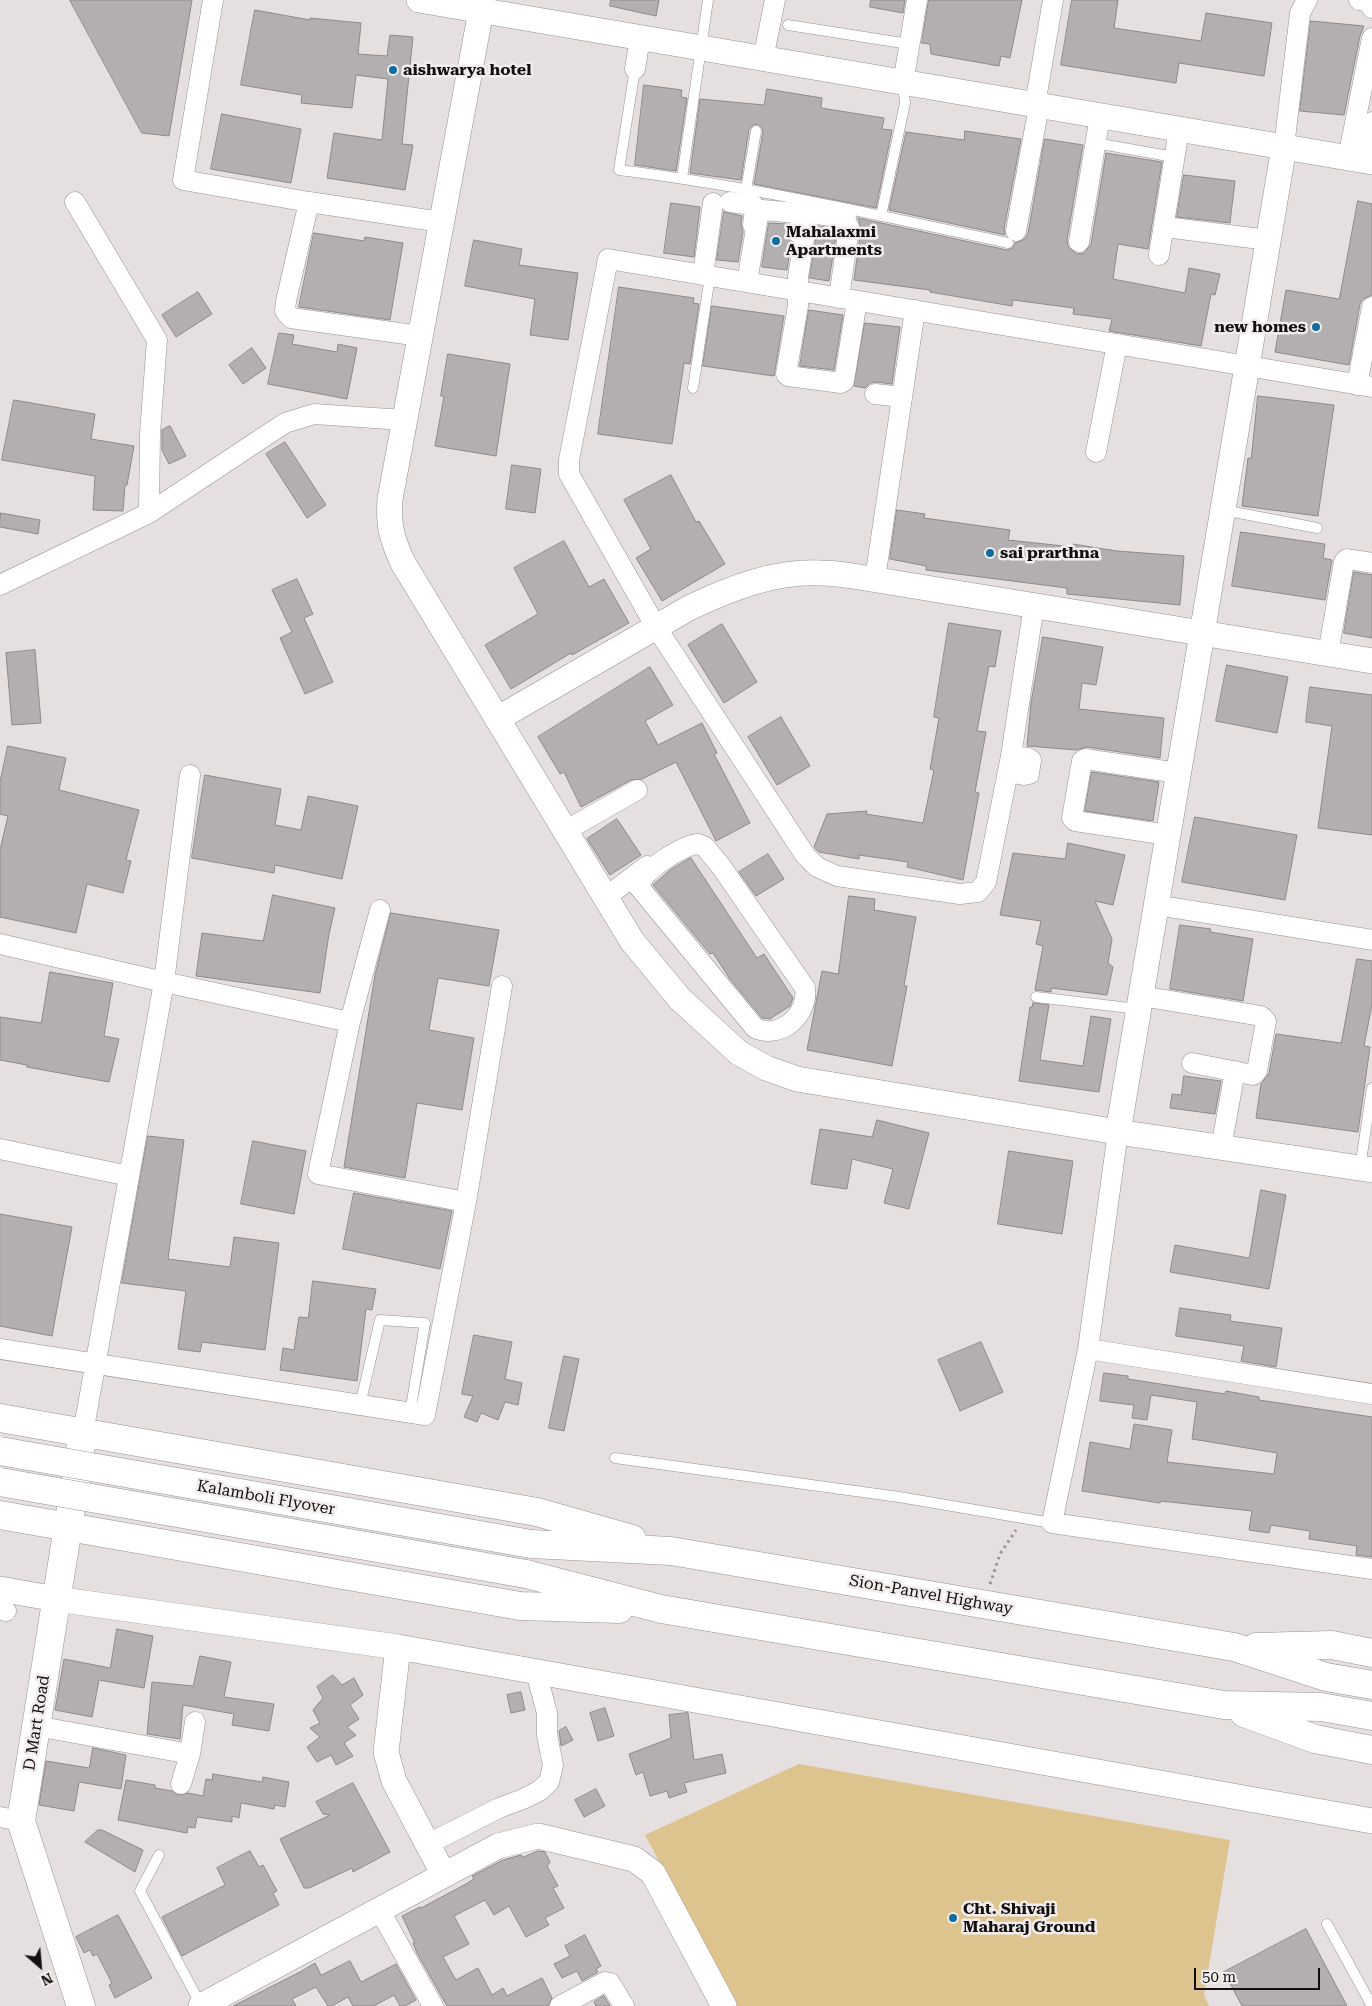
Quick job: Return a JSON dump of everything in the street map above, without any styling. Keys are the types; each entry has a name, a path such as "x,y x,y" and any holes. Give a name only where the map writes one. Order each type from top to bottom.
{"main road":[{"path":"0,1418 537,1512 671,1551"},
{"name":"D Mart Road","path":"80,2006 11,1819 36,1726 83,1432"},
{"name":"Kalamboli Flyover","path":"0,1451 531,1544"},
{"name":"Kalamboli Flyover","path":"0,1482 526,1574 661,1609"},
{"path":"0,1515 520,1606 661,1609 1224,1706 1321,1707 1372,1716"},
{"name":"Sion-Panvel Highway","path":"531,1544 671,1551 1234,1647 1326,1677 1372,1685"},
{"path":"1234,1647 1332,1646 1372,1652"},
{"path":"1224,1706 1315,1739 1372,1750"}],"street":[{"path":"213,0 183,180 308,202 441,222"},
{"path":"419,0 482,5 640,38 1362,161"},
{"path":"763,59 775,0"},
{"path":"903,83 917,0"},
{"path":"1012,237 1037,105 1053,0"},
{"path":"1307,0 1300,13 1284,147 1118,1132 1088,1349 1052,1523 1372,1569"},
{"path":"1359,0 1368,1 1372,8"},
{"path":"482,5 404,420 390,499 388,522 394,543 403,563 632,940 680,999 739,1053 766,1068 797,1079 1118,1132 1366,1169"},
{"path":"635,69 640,38"},
{"path":"1362,161 1372,38"},
{"path":"1104,116 1101,144 1083,240 1104,116"},
{"path":"1362,161 1372,122"},
{"path":"1183,130 1173,228 1163,256 1174,156 1183,130"},
{"path":"706,276 730,198 753,205 755,209 745,282"},
{"path":"75,202 157,340 150,432 149,513"},
{"path":"308,202 286,301 286,311 292,318 420,336"},
{"path":"745,282 759,212 762,210 798,213 801,215 794,290 798,306 786,374 788,376 841,383 844,381 853,300"},
{"path":"794,290 798,277 808,214 810,212 848,223 853,300 848,387"},
{"path":"1173,228 1268,240"},
{"path":"1034,605 1009,764 986,882 978,892 960,894 837,876 817,867 805,854 656,627 570,474 570,460 608,259 1364,386 1372,307"},
{"path":"875,579 915,310"},
{"path":"1096,452 1117,344"},
{"path":"875,394 902,397"},
{"path":"0,586 149,513 285,423 314,414 404,420"},
{"path":"1328,654 1344,562 1347,559 1372,563"},
{"path":"498,719 656,627 721,592 756,580 820,572 875,579 1372,661"},
{"path":"1168,835 1075,821 1072,818 1080,771 1082,762 1085,759 1178,773"},
{"path":"83,1432 164,982 190,775"},
{"path":"565,831 637,790"},
{"path":"698,844 705,847 720,864 806,988 803,1007 795,1020 784,1027 768,1032 756,1028 751,1023 639,887 640,881 646,874 688,845 698,844"},
{"path":"606,897 656,859"},
{"path":"1156,905 1372,940"},
{"path":"380,910 350,1022 318,1174 466,1202"},
{"path":"0,944 350,1022"},
{"path":"0,1349 425,1415 466,1202 502,986"},
{"path":"1140,1002 1261,1016 1266,1021 1257,1072 1253,1075 1192,1063"},
{"path":"739,1053 751,1023"},
{"path":"1222,1148 1235,1071"},
{"path":"0,1149 129,1176"},
{"path":"1088,1349 1372,1394"},
{"path":"2,1603 56,1599 398,1647 1372,1821"},
{"path":"398,1647 386,1752 394,1781 444,1875"},
{"path":"428,1844 499,1808 539,1791 549,1782 553,1765 547,1735 547,1713 536,1672"},
{"path":"182,1784 190,1754 195,1722"},
{"path":"36,1726 190,1754"},
{"path":"201,2006 498,1846 538,1836 634,1859 653,1873 724,2006"},
{"path":"380,1911 433,2006"},
{"path":"560,2006 605,1982 610,1983 614,1987 624,2006"}],"lane":[{"path":"682,178 708,0"},
{"path":"788,25 910,44"},
{"path":"635,69 619,170 682,178 730,198 881,216 1012,237"},
{"path":"881,216 905,103 903,83"},
{"path":"730,198 756,131"},
{"path":"1101,144 1174,156"},
{"path":"693,388 706,276"},
{"path":"1223,510 1318,528"},
{"path":"1036,997 1140,1002"},
{"path":"1366,1169 1372,1088"},
{"path":"360,1405 380,1320 425,1323 410,1413"},
{"path":"615,1458 899,1497 1052,1523"},
{"path":"159,1855 140,1891 201,2006"},
{"path":"1327,1924 1372,2006"}],"path":[{"path":"983,1604 1000,1554 1024,1518"}],"shaded area":[{"name":"Cht. Shivaji Maharaj Ground","path":"799,1764 1230,1840 1204,1995 1209,2006 736,2006 645,1835"}],"building":[{"path":"70,0 192,0 169,136 142,133"},
{"path":"611,0 659,0 656,16 610,6"},
{"path":"871,0 905,0 903,13 870,7"},
{"path":"929,0 1022,0 1010,58 1001,56 999,66 931,54 930,44 922,43"},
{"path":"1072,0 1118,0 1114,28 1201,41 1206,13 1272,23 1264,76 1179,63 1176,83 1061,65"},
{"path":"255,10 310,20 310,18 361,23 358,54 387,56 390,35 413,37 402,144 413,145 405,190 327,178 334,133 382,140 388,79 356,75 352,108 301,103 302,95 241,85"},
{"path":"1311,21 1364,26 1360,36 1344,115 1300,111"},
{"path":"644,85 682,90 681,97 687,98 676,171 635,165"},
{"path":"767,89 822,98 821,108 884,118 882,129 892,130 876,208 754,184 763,132 758,124 753,125 749,129 741,180 690,173 700,99 764,105"},
{"path":"222,114 301,129 291,183 211,169"},
{"path":"965,131 1021,139 1004,229 1005,235 889,210 906,132 964,140"},
{"path":"1045,139 1083,145 1067,240 1068,247 1077,254 1084,253 1091,244 1106,153 1162,162 1148,249 1118,244 1113,279 1185,293 1189,268 1220,274 1215,295 1211,294 1201,346 1109,331 1112,319 1073,314 1074,308 1013,300 1012,306 930,292 930,290 854,280 861,229 858,218 1007,250 1013,248 1015,243 1025,239 1028,233"},
{"path":"1184,175 1235,181 1230,223 1177,217"},
{"name":"new homes","path":"1358,201 1372,204 1372,295 1363,299 1360,304 1349,365 1275,352 1286,290 1339,299"},
{"path":"671,203 700,207 694,257 664,253"},
{"path":"724,212 742,216 743,232 738,262 717,260"},
{"path":"769,223 787,224 787,237 791,243 787,270 762,267"},
{"path":"818,226 837,229 829,281 810,278"},
{"path":"314,233 364,241 365,237 403,243 390,320 299,307"},
{"path":"474,240 522,249 519,265 578,273 568,340 530,335 535,299 465,286"},
{"path":"619,287 694,298 693,303 699,304 690,364 684,363 672,444 598,434"},
{"path":"198,292 212,314 176,337 162,315"},
{"path":"712,306 784,316 774,376 703,366"},
{"path":"809,310 843,315 834,370 800,366"},
{"path":"865,323 900,327 892,384 876,382 870,383 865,388 854,386"},
{"path":"279,333 294,335 292,344 337,352 338,344 357,348 347,399 268,384"},
{"path":"252,348 266,368 243,384 229,365"},
{"path":"448,354 510,364 496,456 435,446 444,396 441,396"},
{"path":"1258,396 1334,405 1318,516 1242,506 1248,458 1251,458"},
{"path":"14,400 95,414 91,439 134,446 127,485 125,485 123,511 93,510 95,476 2,460"},
{"path":"170,426 186,456 169,464 162,450 162,430"},
{"path":"285,442 326,505 307,518 266,454"},
{"path":"512,465 541,469 535,513 506,509"},
{"path":"671,475 696,522 699,521 725,564 662,601 636,558 651,549 624,500"},
{"path":"897,510 925,514 924,518 1010,530 1008,540 1073,547 1073,544 1117,551 1184,556 1180,605 1067,594 1067,588 926,570 926,566 890,559"},
{"path":"1,513 40,520 38,534 0,527"},
{"path":"1241,532 1325,544 1323,558 1332,560 1325,600 1232,586"},
{"path":"564,541 589,587 604,579 629,623 572,655 571,653 511,689 485,645 538,614 514,568"},
{"path":"1354,572 1372,575 1372,638 1344,633"},
{"path":"297,579 313,614 304,618 333,682 305,694 280,638 292,632 272,590"},
{"path":"949,623 1001,631 995,667 989,666 977,731 986,732 975,792 979,793 963,880 907,867 908,862 859,855 859,859 819,852 814,847 827,814 867,811 866,814 923,823 934,770 930,769 939,718 934,717"},
{"path":"722,624 757,682 724,703 688,645"},
{"path":"1043,637 1103,647 1096,685 1082,683 1079,709 1164,718 1160,758 1087,747 1076,750 1027,746 1031,703"},
{"path":"35,650 41,723 12,725 6,653"},
{"path":"1227,665 1288,677 1277,733 1216,721"},
{"path":"650,667 673,705 645,721 658,745 702,723 717,753 714,754 750,823 716,841 676,762 642,779 631,780 581,807 564,772 560,774 538,737"},
{"path":"1310,687 1372,695 1372,835 1318,828 1332,726 1306,722"},
{"path":"781,717 810,766 777,785 748,737"},
{"path":"8,746 66,758 59,790 139,810 126,860 131,861 123,893 87,884 76,933 0,917 0,850 8,816 0,814 0,782"},
{"path":"1092,772 1159,782 1153,821 1085,811"},
{"path":"205,775 281,789 275,825 301,830 308,796 358,806 342,879 275,865 274,873 192,858"},
{"path":"1195,817 1297,835 1285,900 1182,882"},
{"path":"617,819 641,855 610,875 587,839"},
{"path":"1068,843 1125,855 1113,905 1095,901 1112,939 1108,963 1113,967 1107,995 1051,988 1051,992 1035,990 1043,946 1036,944 1041,921 1000,915 1013,853 1065,859"},
{"path":"768,854 784,879 756,896 739,872"},
{"path":"691,858 757,958 764,954 793,998 790,1006 770,1019 762,1018 730,979 713,953 710,954 653,885 670,870"},
{"path":"273,895 335,908 320,993 196,976 202,933 263,941"},
{"path":"849,896 875,899 874,910 916,917 904,986 907,986 892,1066 807,1050 822,971 838,974"},
{"path":"391,913 499,930 489,986 438,978 429,1030 474,1038 462,1110 417,1103 405,1178 344,1167 375,975"},
{"path":"1180,925 1211,929 1210,932 1253,939 1243,1001 1170,989"},
{"path":"1357,959 1372,961 1372,1004 1364,1046 1370,1047 1358,1132 1256,1118 1261,1084 1269,1073 1276,1034 1341,1043"},
{"path":"50,972 113,983 104,1036 119,1039 109,1082 27,1067 27,1065 0,1060 0,1017 41,1023"},
{"path":"1033,1003 1049,1005 1040,1060 1083,1066 1091,1016 1111,1019 1099,1092 1019,1081 1030,1007 1032,1007"},
{"path":"1184,1076 1221,1081 1215,1114 1170,1108 1172,1094 1181,1095"},
{"path":"877,1120 929,1133 909,1209 884,1203 893,1169 852,1159 847,1189 811,1184 820,1129 872,1137"},
{"path":"148,1136 184,1140 168,1259 230,1267 234,1237 279,1243 265,1350 202,1342 200,1352 178,1349 186,1291 122,1283"},
{"path":"253,1141 306,1151 294,1214 241,1204"},
{"path":"1009,1151 1073,1161 1062,1234 998,1224"},
{"path":"1261,1190 1286,1195 1269,1289 1170,1272 1175,1245 1249,1258"},
{"path":"354,1193 452,1211 440,1269 343,1249"},
{"path":"0,1214 72,1227 52,1336 0,1326"},
{"path":"313,1281 376,1289 372,1310 366,1309 357,1381 280,1370 283,1348 294,1350 299,1317 308,1318"},
{"path":"1180,1308 1231,1315 1230,1321 1282,1328 1276,1367 1241,1361 1244,1346 1176,1336"},
{"path":"474,1335 512,1342 505,1379 522,1383 518,1405 505,1402 498,1420 481,1413 477,1422 464,1417 473,1396 462,1394"},
{"path":"981,1342 1003,1392 960,1411 938,1360"},
{"path":"564,1356 579,1359 564,1431 549,1428"},
{"path":"1104,1373 1128,1376 1128,1379 1225,1394 1226,1391 1259,1397 1259,1400 1372,1417 1372,1557 1356,1555 1357,1546 1309,1539 1310,1531 1271,1525 1269,1533 1249,1530 1252,1511 1161,1501 1160,1503 1082,1491 1090,1442 1130,1449 1134,1424 1172,1430 1167,1462 1274,1474 1277,1453 1192,1439 1197,1402 1151,1395 1147,1420 1132,1418 1134,1405 1100,1401"},
{"path":"117,1629 153,1636 144,1688 99,1680 92,1717 55,1710 64,1659 110,1668"},
{"path":"200,1656 231,1662 224,1697 274,1704 269,1731 232,1725 234,1714 183,1705 180,1739 147,1734 152,1682 193,1686"},
{"path":"333,1675 342,1685 354,1678 363,1695 350,1705 359,1719 347,1727 356,1735 344,1743 353,1756 336,1765 331,1755 317,1762 307,1747 320,1737 310,1728 320,1723 313,1710 323,1698 317,1687"},
{"path":"521,1692 525,1710 511,1713 507,1695"},
{"path":"605,1708 614,1736 598,1741 590,1713"},
{"path":"688,1713 694,1760 722,1754 726,1773 684,1783 687,1792 669,1798 667,1791 650,1796 643,1772 636,1775 629,1754 671,1738 669,1715"},
{"path":"566,1727 573,1740 561,1746 559,1731"},
{"path":"93,1748 126,1755 121,1789 79,1782 74,1811 39,1805 46,1761 89,1768"},
{"path":"213,1774 262,1782 263,1777 289,1782 285,1807 275,1805 274,1809 241,1803 239,1818 232,1816 232,1822 197,1817 195,1828 188,1827 187,1833 118,1820 126,1780 155,1785 155,1788 172,1791 178,1795 188,1793 203,1796 206,1779 212,1780"},
{"path":"353,1783 390,1852 353,1872 352,1868 309,1888 304,1888 280,1839 330,1815 323,1814 316,1802"},
{"path":"596,1789 605,1806 584,1817 575,1800"},
{"path":"98,1830 102,1830 143,1850 135,1872 85,1842"},
{"path":"250,1851 259,1867 263,1865 277,1891 273,1893 279,1905 182,1956 162,1917 225,1885 217,1868"},
{"path":"538,1851 545,1852 550,1862 547,1866 558,1886 553,1888 564,1908 545,1918 549,1925 526,1937 509,1906 494,1915 485,1900 454,1916 469,1944 443,1957 456,1980 478,1968 492,1995 503,1988 507,1996 542,1978 552,1998 548,2006 447,2006 417,1953 413,1943 415,1943 402,1916 464,1885 474,1879 472,1876 503,1860 521,1855 523,1857"},
{"path":"118,1915 152,1978 115,1998 109,1985 112,1983 97,1954 93,1956 90,1950 84,1953 76,1937"},
{"path":"1306,1929 1347,2006 1242,2006 1224,1972"},
{"path":"585,1935 601,1966 596,1969 598,1972 582,1981 577,1971 562,1978 554,1964 570,1956 565,1946"},
{"path":"350,1961 361,1982 396,1964 416,2000 405,2006 400,2006 394,1995 374,2006 353,2006 348,1997 332,2006 328,2006 316,1987 292,1999 296,2006 233,2006 315,1963 321,1975"},
{"path":"604,1996 610,2006 596,2006 594,2002"}],"place":[{"name":"aishwarya hotel","path":"393,70"},
{"name":"Mahalaxmi Apartments","path":"776,241"},
{"name":"new homes","path":"1316,327"},
{"name":"sai prarthna","path":"990,553"},
{"name":"Cht. Shivaji Maharaj Ground","path":"953,1918"}]}
